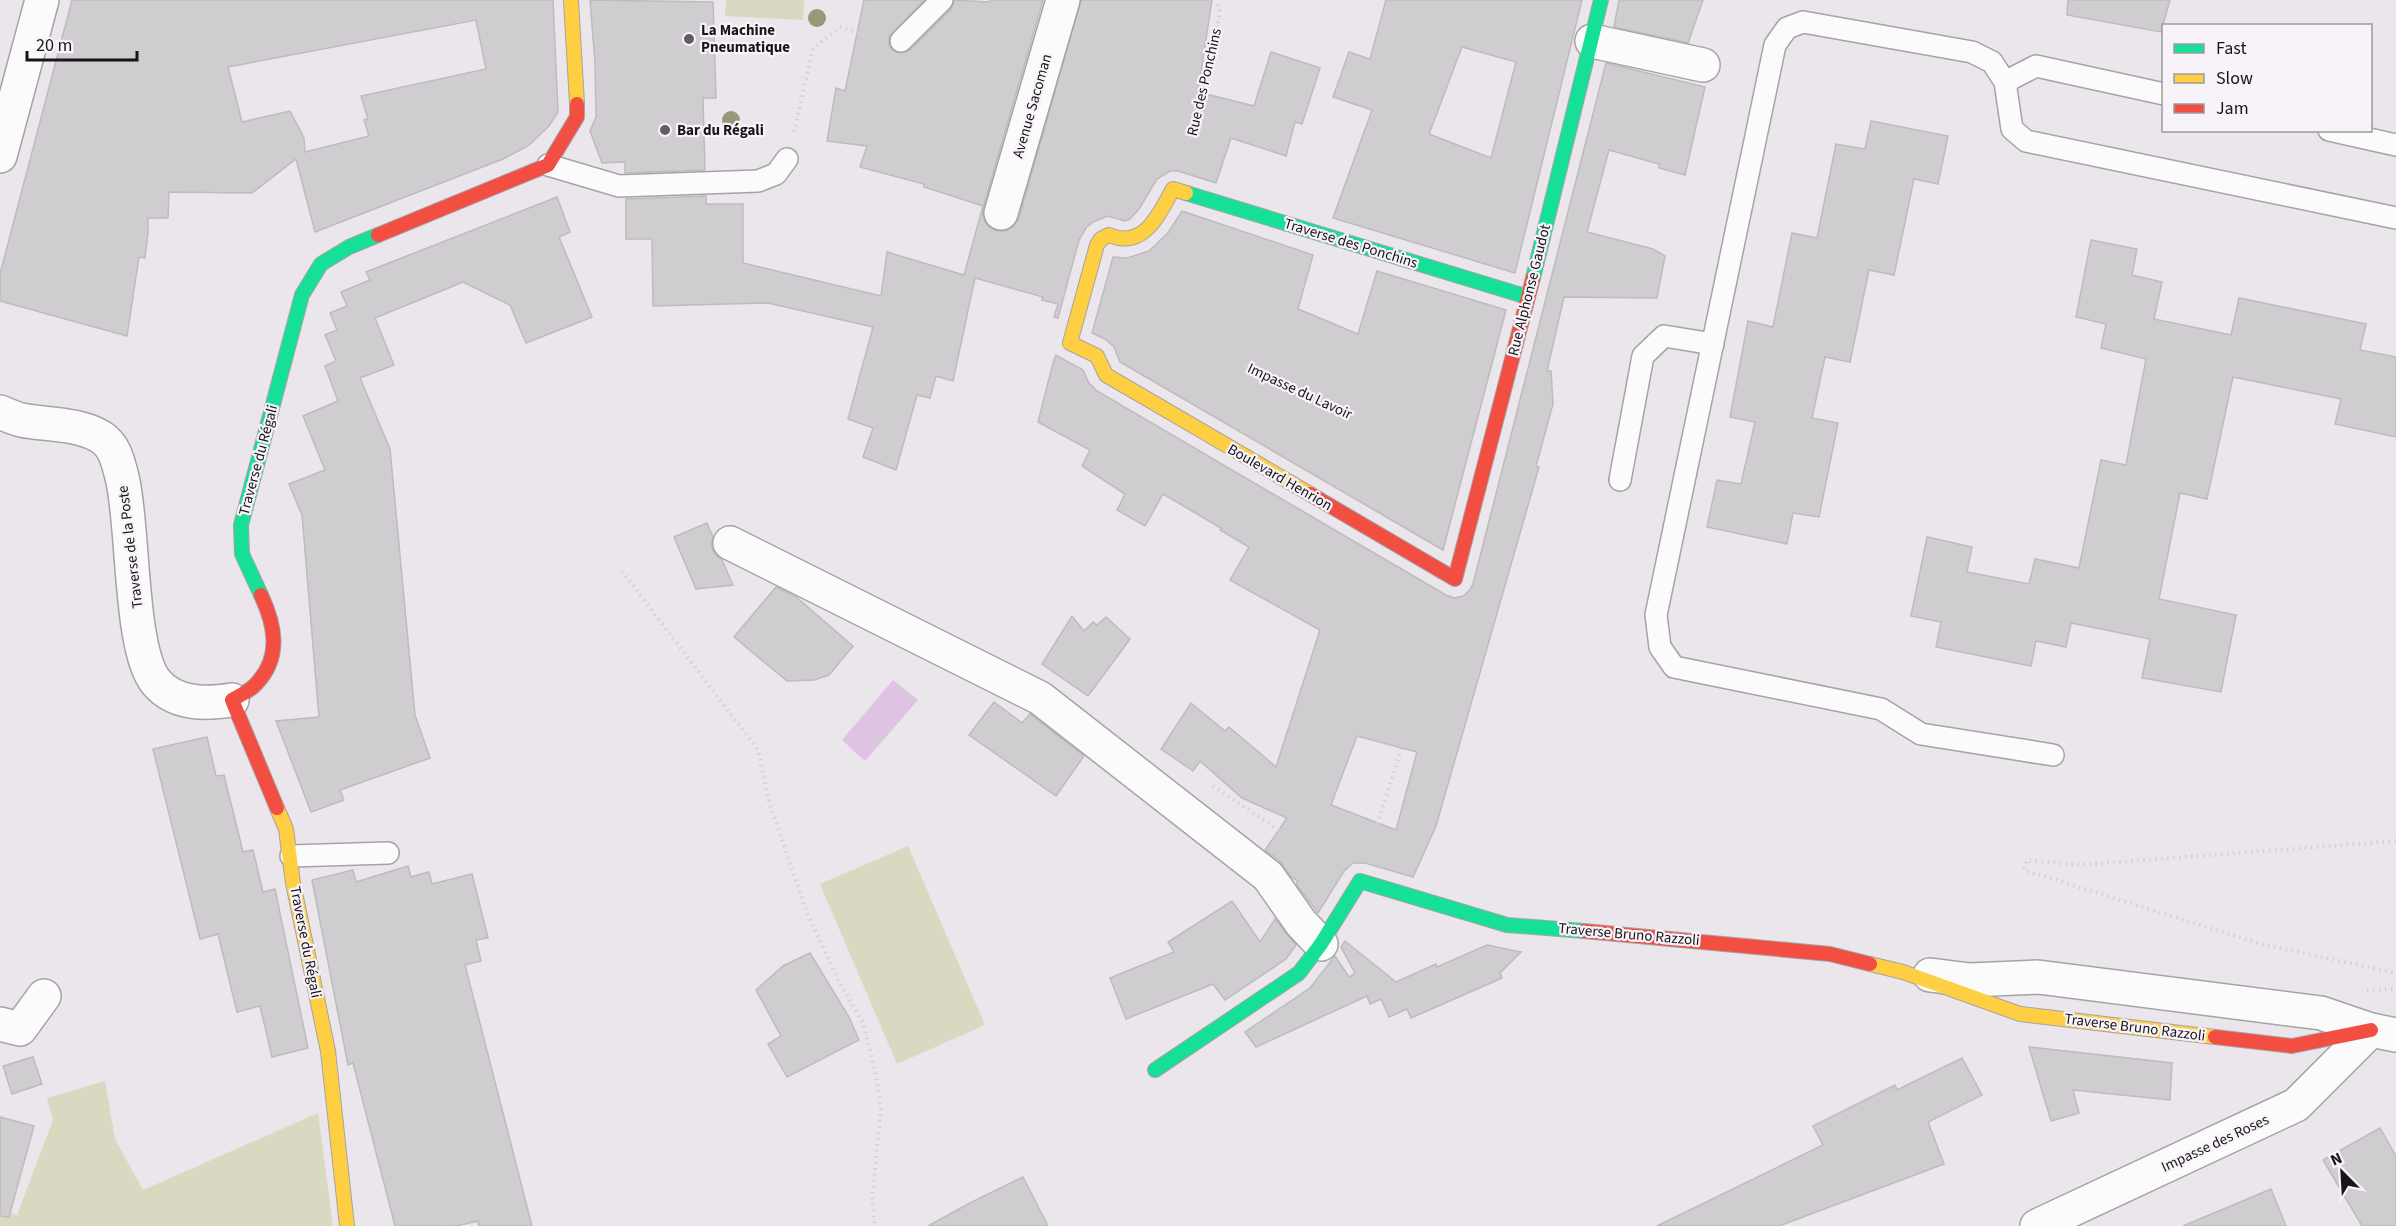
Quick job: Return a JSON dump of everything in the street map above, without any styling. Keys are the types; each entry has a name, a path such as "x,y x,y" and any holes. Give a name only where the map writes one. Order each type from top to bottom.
{"street":[{"path":"0,156 42,0"},
{"path":"548,165 578,117 571,0"},
{"name":"Avenue Sacoman","path":"1001,213 1063,0"},
{"name":"Rue Alphonse Gaudot","path":"1455,579 1528,297 1601,0"},
{"path":"1592,41 1703,65"},
{"name":"Traverse du Régali","path":"347,1226 328,1051 293,883 286,829 232,700 256,685 272,660 274,636 271,617 242,554 241,525 302,295 321,264 349,247 548,165"},
{"name":"Traverse des Ponchins","path":"1106,375 1097,356 1070,343 1097,245 1101,239 1109,235 1124,240 1138,235 1153,220 1173,189 1528,297"},
{"name":"Boulevard Henrion","path":"1106,375 1455,579"},
{"name":"Traverse de la Poste","path":"0,412 19,420 79,430 102,438 116,454 125,490 139,630 146,659 156,682 177,698 206,704 232,700"},
{"path":"730,543 1040,698 1268,876 1300,923 1321,944"},
{"path":"1155,1070 1299,973 1321,944 1360,881"},
{"name":"Traverse Bruno Razzoli","path":"1360,881 1507,925 1676,938 1830,954 1903,972 1971,980 2038,977 2321,1013 2384,1032"},
{"path":"0,1024 20,1029 44,996"},
{"name":"Impasse des Roses","path":"2037,1226 2296,1105 2384,1032"}],"lane":[{"path":"901,41 942,0"},
{"path":"2053,755 1921,734 1881,710 1674,667 1660,647 1656,615 1775,45 1787,28 1803,22 1972,52 1992,62 2005,82 2012,129 2026,141 2396,218"},
{"path":"2005,82 2036,66 2162,94"},
{"path":"2338,132 2396,145"},
{"path":"548,165 618,186 630,186 758,181 776,174 787,159"},
{"path":"1620,480 1643,356 1664,336 1713,344"},
{"path":"291,856 388,853"}],"path":[{"name":"Rue des Ponchins","path":"1183,164 1201,103 1220,12 1217,0"},
{"path":"787,159 813,48 841,27 893,45 901,41"},
{"name":"Impasse du Lavoir","path":"1209,343 1226,356 1324,405 1352,414 1397,442 1441,489 1474,504"},
{"path":"622,571 758,750 770,805 806,910 838,980 863,1023 874,1066 881,1108 872,1200 875,1226"},
{"path":"1360,881 1455,579"},
{"path":"2396,841 2078,865 2027,860 2024,870 2261,944 2396,973"},
{"path":"362,854 447,1226"},
{"path":"359,1064 406,1049"}],"green space":[{"path":"726,0 804,0 803,20 725,16"},
{"path":"908,846 985,1025 897,1064 820,884"},
{"path":"105,1081 115,1139 143,1190 318,1113 333,1226 0,1226 0,1209 17,1215 53,1120 47,1098"}],"shaded area":[{"path":"893,680 918,700 865,761 842,740"}],"building":[{"path":"72,0 553,0 558,112 549,126 528,146 503,159 315,232 296,159 252,193 169,192 168,218 148,218 145,258 139,257 127,336 0,301 0,274","holes":["476,20 486,69 361,96 368,119 364,120 369,136 305,152 304,138 290,111 242,122 228,67"]},
{"path":"590,0 713,2 716,98 703,98 705,170 625,173 625,162 602,163 590,131 596,117 595,62"},
{"path":"864,0 924,0 889,37 889,45 898,53 910,50 951,9 954,0 989,2 990,0 1043,0 983,208 983,217 987,225 996,231 1006,231 1013,227 1019,218 1081,0 1212,0 1198,92 1254,106 1271,52 1320,68 1302,124 1295,122 1286,156 1231,138 1216,183 1178,171 1170,171 1157,179 1139,209 1130,219 1125,221 1108,216 1093,222 1086,228 1079,240 1058,318 1054,317 1058,304 1042,300 1043,297 975,278 953,381 936,376 930,398 917,395 896,470 863,457 873,428 848,419 873,327 768,303 653,306 652,239 626,239 626,199 706,196 706,204 743,204 743,263 881,296 887,252 964,275 983,206 924,187 924,184 860,167 867,146 827,141 836,88 845,91"},
{"path":"1386,0 1582,0 1515,273 1333,218 1372,110 1333,97 1349,52 1370,59","holes":["1462,47 1516,62 1491,158 1429,134"]},
{"path":"1619,0 1703,0 1688,43 1614,27"},
{"path":"2068,0 2170,0 2161,32 2067,15"},
{"path":"1606,63 1705,87 1685,175 1659,168 1659,164 1609,150 1587,232 1653,249 1665,256 1657,298 1564,297 1547,371 1551,371 1553,404 1536,466 1539,467 1436,826 1413,877 1365,863 1353,863 1344,871 1318,913 1296,884 1298,881 1291,877 1280,861 1265,850 1287,818 1242,798 1200,761 1193,771 1161,749 1191,703 1225,731 1229,727 1276,767 1320,630 1230,580 1249,547 1220,530 1221,528 1163,494 1145,526 1117,510 1125,494 1082,466 1090,450 1038,422 1056,355 1083,370 1089,383 1097,391 1446,595 1454,598 1463,596 1473,584","holes":["1357,736 1417,752 1396,830 1331,805"]},
{"path":"1871,121 1948,136 1938,184 1914,179 1894,275 1869,270 1850,362 1825,357 1812,418 1838,423 1819,517 1793,513 1787,544 1707,527 1717,480 1741,484 1755,422 1730,417 1748,321 1773,327 1792,233 1817,238 1836,144 1865,149"},
{"path":"557,197 570,232 559,237 592,317 526,343 510,305 463,282 375,318 394,365 360,378 390,449 415,715 430,758 340,790 344,800 311,812 276,721 319,717 302,515 289,484 325,470 303,416 338,401 325,366 336,361 325,335 337,330 330,313 347,306 341,292 370,280 366,272"},
{"path":"1182,211 1313,255 1298,309 1358,334 1377,271 1506,310 1443,550 1120,362 1114,347 1105,339 1092,333 1113,257 1127,258 1149,251 1168,233"},
{"path":"2091,240 2137,249 2132,275 2162,282 2154,319 2231,335 2239,298 2366,324 2360,350 2396,357 2396,437 2335,424 2341,399 2233,377 2207,499 2180,493 2159,599 2236,615 2221,692 2142,678 2150,639 2071,623 2066,647 2036,641 2031,666 1936,647 1941,622 1911,616 1927,537 1972,547 1967,572 2029,584 2035,559 2079,568 2101,460 2126,465 2146,359 2101,348 2106,324 2076,317"},
{"path":"707,523 713,537 711,545 714,553 722,560 733,585 696,589 674,537"},
{"path":"776,587 796,597 853,646 829,675 814,680 787,681 734,637"},
{"path":"1072,616 1084,631 1093,622 1097,625 1106,617 1130,639 1088,696 1042,664"},
{"path":"994,702 1022,723 1030,714 1084,756 1056,796 969,735"},
{"path":"207,737 216,776 224,775 243,852 253,850 263,892 275,889 308,1048 272,1057 260,1006 237,1012 218,934 200,939 153,749"},
{"path":"408,866 411,877 429,872 432,884 472,874 488,938 476,940 481,961 465,965 532,1226 479,1226 478,1221 456,1226 395,1226 353,1063 348,1065 312,880 353,870 356,882"},
{"path":"1232,901 1260,942 1275,919 1296,945 1286,959 1225,1000 1213,984 1126,1019 1110,978 1174,952 1168,942"},
{"path":"1345,941 1396,982 1487,945 1521,952 1500,973 1502,978 1411,1018 1407,1009 1389,1017 1381,999 1370,1004 1367,996 1256,1047 1245,1032 1310,988 1335,956 1349,977 1355,973 1341,947"},
{"path":"810,953 849,1017 859,1040 787,1077 768,1044 781,1036 756,990 783,966"},
{"path":"2029,1047 2172,1063 2170,1100 2073,1090 2079,1113 2051,1121"},
{"path":"33,1057 42,1084 12,1094 3,1066"},
{"path":"1962,1058 1982,1095 1928,1122 1944,1164 1779,1226 1657,1226 1823,1145 1813,1126 1895,1085 1897,1090"},
{"path":"0,1117 34,1126 9,1217 0,1216"},
{"path":"2380,1128 2396,1156 2396,1226 2362,1226 2323,1160"},
{"path":"1023,1177 1048,1226 928,1226 970,1203"},
{"path":"2271,1189 2286,1226 2183,1226"}],"traffic: fast":[{"path":"1533,278 1601,0"},
{"path":"1186,193 1528,297"},
{"path":"261,595 242,554 241,525 302,295 321,264 349,247 378,235"},
{"path":"1155,1070 1299,973 1321,944 1360,881 1507,925 1584,931"}],"traffic: slow":[{"path":"571,0 577,104"},
{"path":"1186,193 1173,189 1156,218 1141,234 1132,238 1109,235 1101,239 1097,245 1070,343 1097,356 1106,375 1310,494"},
{"path":"277,808 286,829 293,883 328,1051 347,1226"},
{"path":"1870,964 1903,972 2020,1014 2215,1037"}],"traffic: jam":[{"path":"378,235 548,165 577,117 577,104"},
{"path":"1310,494 1455,579 1533,278"},
{"path":"261,595 270,618 274,641 270,663 254,686 232,700 277,808"},
{"path":"1584,931 1830,954 1870,964"},
{"path":"2215,1037 2292,1046 2371,1030"}],"place":[{"name":"La Machine Pneumatique","path":"689,39"},
{"name":"Bar du Régali","path":"665,130"}]}
